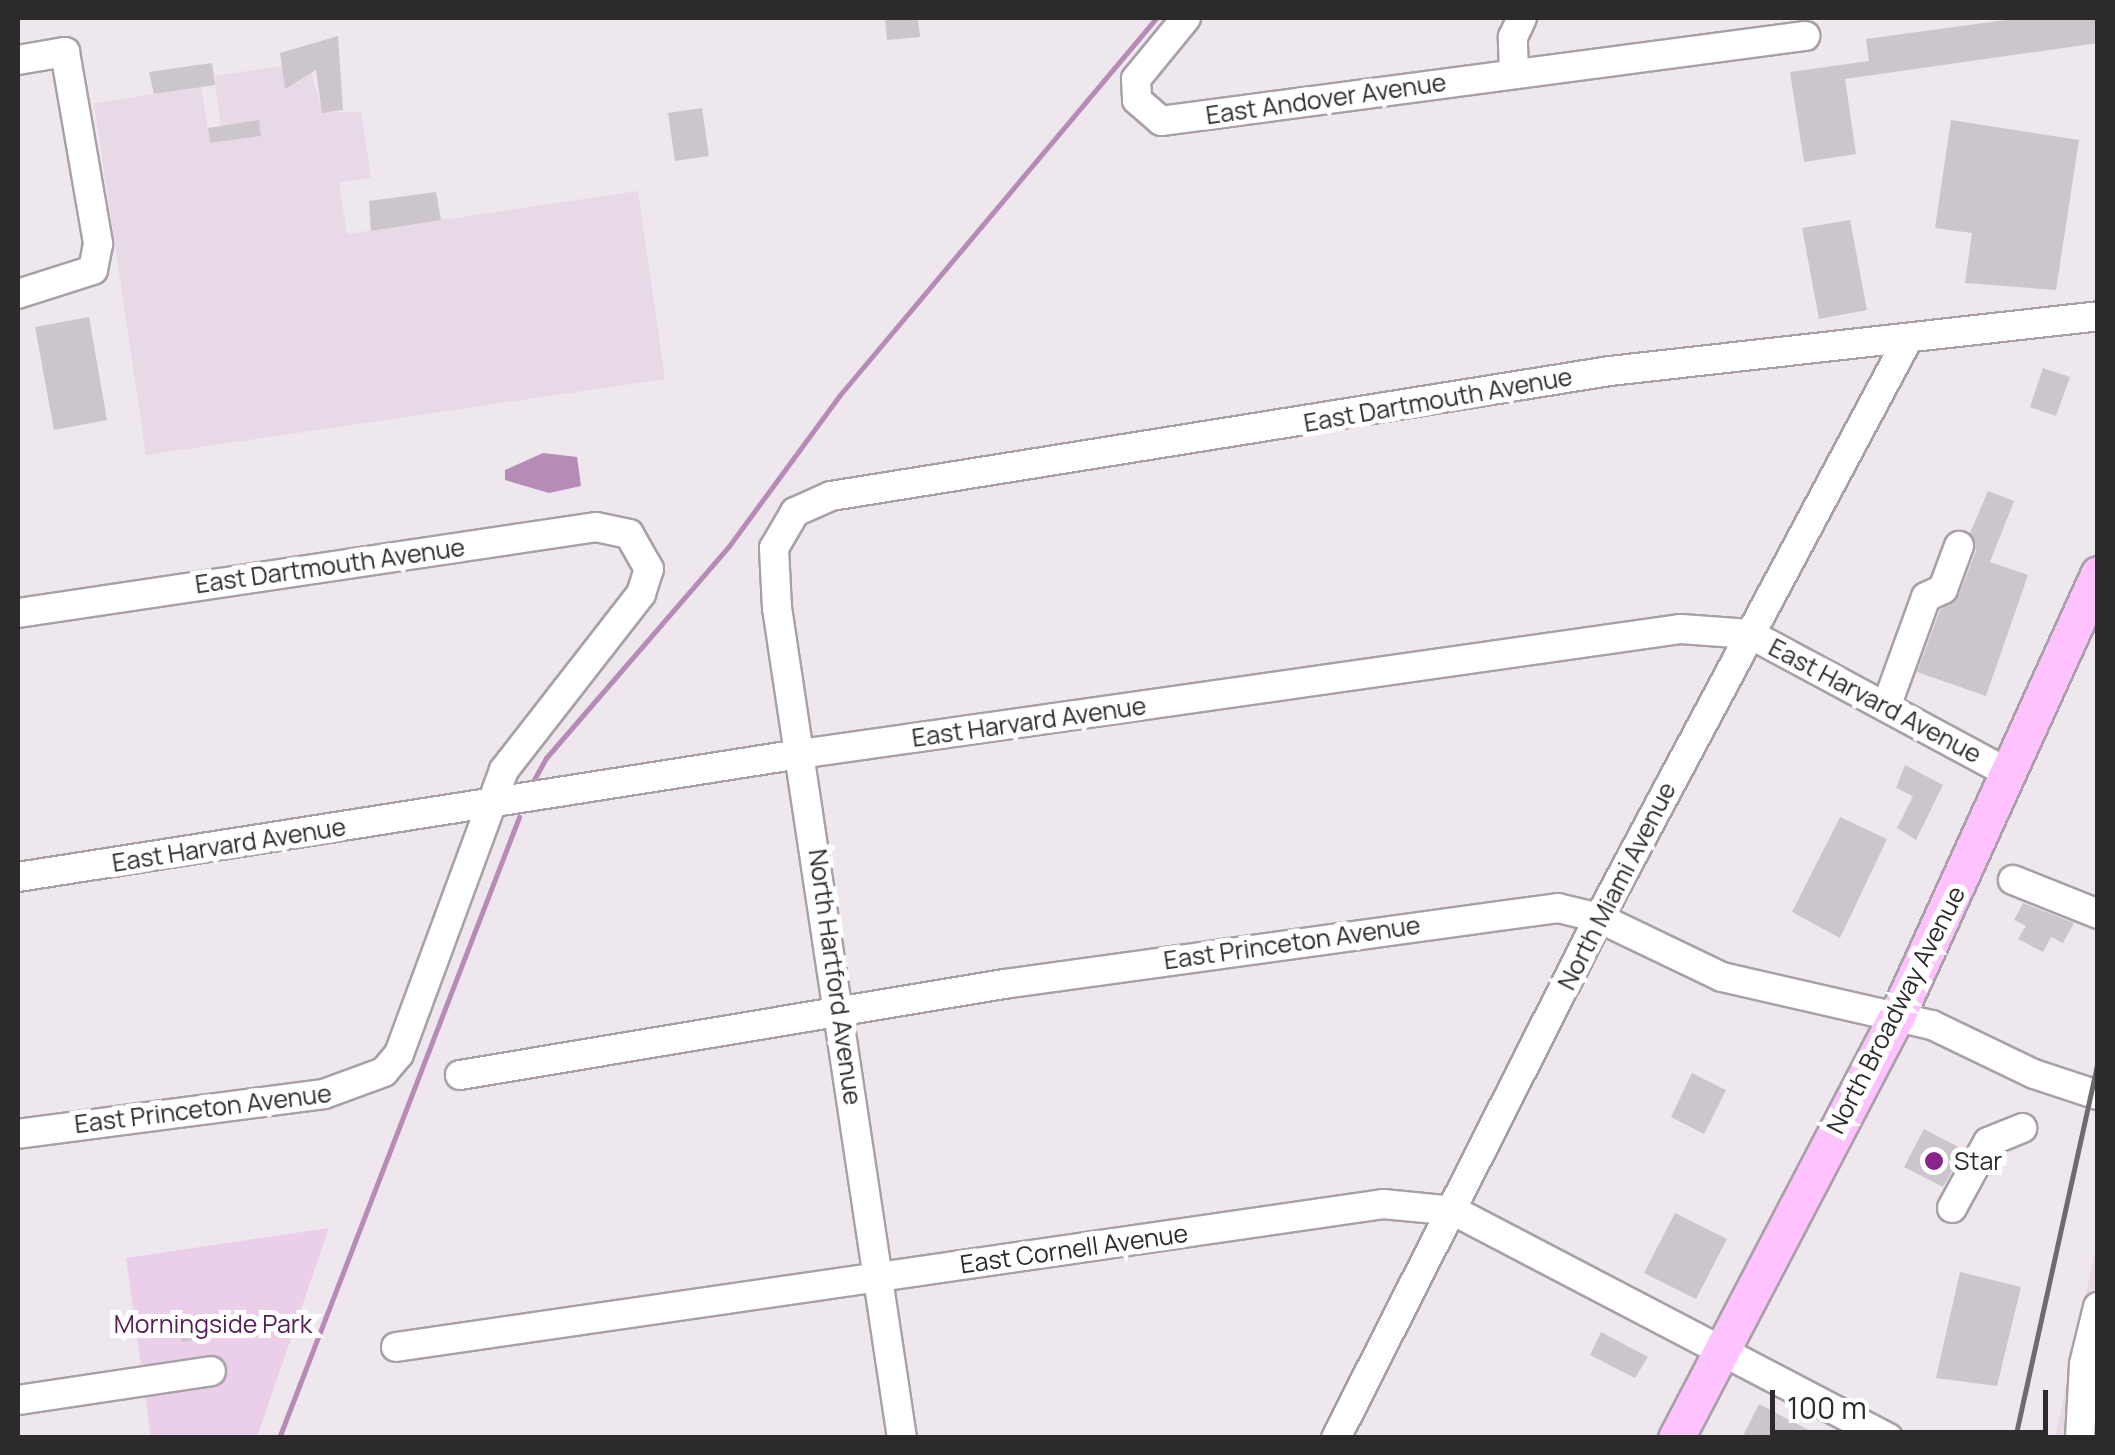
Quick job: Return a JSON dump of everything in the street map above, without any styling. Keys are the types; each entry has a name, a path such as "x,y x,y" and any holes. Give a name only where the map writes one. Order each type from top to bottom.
{"main road":[{"name":"North Broadway Avenue","path":"1676,1438 1896,1018 2098,574"}],"street":[{"name":"East Andover Avenue","path":"1186,18 1136,79 1143,109 1171,122 1805,36"},
{"path":"1514,73 1513,36 1522,18"},
{"path":"18,60 65,52 98,244 93,270 18,294"},
{"name":"East Dartmouth Avenue","path":"787,521 830,496 1610,371 2098,316"},
{"name":"North Miami Avenue","path":"1336,1438 1454,1211 1598,918 1908,339"},
{"name":"North Hartford Avenue","path":"787,521 772,562 902,1438"},
{"name":"East Dartmouth Avenue","path":"18,613 596,527 618,529 638,542 649,569 641,594 534,728 489,805"},
{"path":"1886,707 1926,597 1942,589 1959,546"},
{"name":"East Harvard Avenue","path":"18,877 800,754 1681,629 1750,634 2010,774"},
{"name":"East Princeton Avenue","path":"18,1134 324,1094 384,1072 399,1054 489,805"},
{"path":"2013,880 2098,914"},
{"name":"East Princeton Avenue","path":"460,1075 839,1010 1488,914 1558,908 1598,918 1722,977 1932,1025 2034,1074 2098,1095"},
{"path":"1952,1208 1988,1142 2022,1128"},
{"name":"East Cornell Avenue","path":"396,1347 1383,1204 1454,1211 1724,1348 1888,1438"},
{"path":"2080,1438 2084,1364 2098,1307"},
{"path":"18,1400 211,1372"}],"shaded area":[{"path":"306,55 323,112 361,112 371,178 339,182 347,234 638,191 665,379 146,455 94,103 191,89 188,66 198,65 210,143 260,136 258,121 221,126 214,76 282,66 286,89"},
{"path":"543,453 577,457 581,486 549,493 505,480 505,470"},
{"path":"2097,1243 2097,1437 2055,1437"}],"green space":[{"name":"Morningside Park","path":"329,1228 257,1437 151,1437 126,1258"}],"building":[{"path":"885,18 918,18 920,37 887,40"},
{"path":"2020,18 2098,18 2098,43 1845,79 1856,154 1804,162 1790,72 1869,61 1866,39"},
{"path":"338,36 343,110 322,113 316,70 285,89 280,53"},
{"path":"212,63 215,85 154,94 149,72"},
{"path":"702,108 709,156 675,161 668,113"},
{"path":"259,120 261,136 210,143 208,128"},
{"path":"1951,120 2079,140 2056,290 1965,283 1972,233 1935,228"},
{"path":"436,192 441,220 371,231 369,201"},
{"path":"1850,220 1867,310 1819,319 1802,228"},
{"path":"89,317 107,420 54,430 35,327"},
{"path":"2043,368 2070,377 2056,416 2030,407"},
{"path":"1988,491 2014,501 1990,562 2028,575 1986,696 1917,672 1940,610 1959,595 1976,551 1970,533"},
{"path":"1905,765 1943,785 1916,840 1897,828 1913,796 1896,788"},
{"path":"1840,817 1887,839 1840,938 1792,912"},
{"path":"2023,903 2074,923 2063,943 2051,937 2043,952 2018,939 2026,926 2014,920"},
{"path":"1692,1073 1726,1090 1704,1134 1671,1117"},
{"name":"Star","path":"1924,1129 1964,1150 1943,1187 1904,1167"},
{"path":"1675,1213 1727,1239 1696,1299 1644,1273"},
{"path":"1960,1272 2021,1287 1997,1386 1936,1378"},
{"path":"206,1322 208,1338 182,1342 180,1326"},
{"path":"1601,1332 1648,1357 1635,1378 1590,1355"},
{"path":"1759,1404 1824,1438 1742,1438"}],"waterway":[{"path":"531,785 546,758 729,546 839,396 1156,18"},
{"path":"279,1438 519,817"}],"railway":[{"path":"2015,1438 2098,1062"}],"place":[{"name":"Star","path":"1934,1161"}]}
